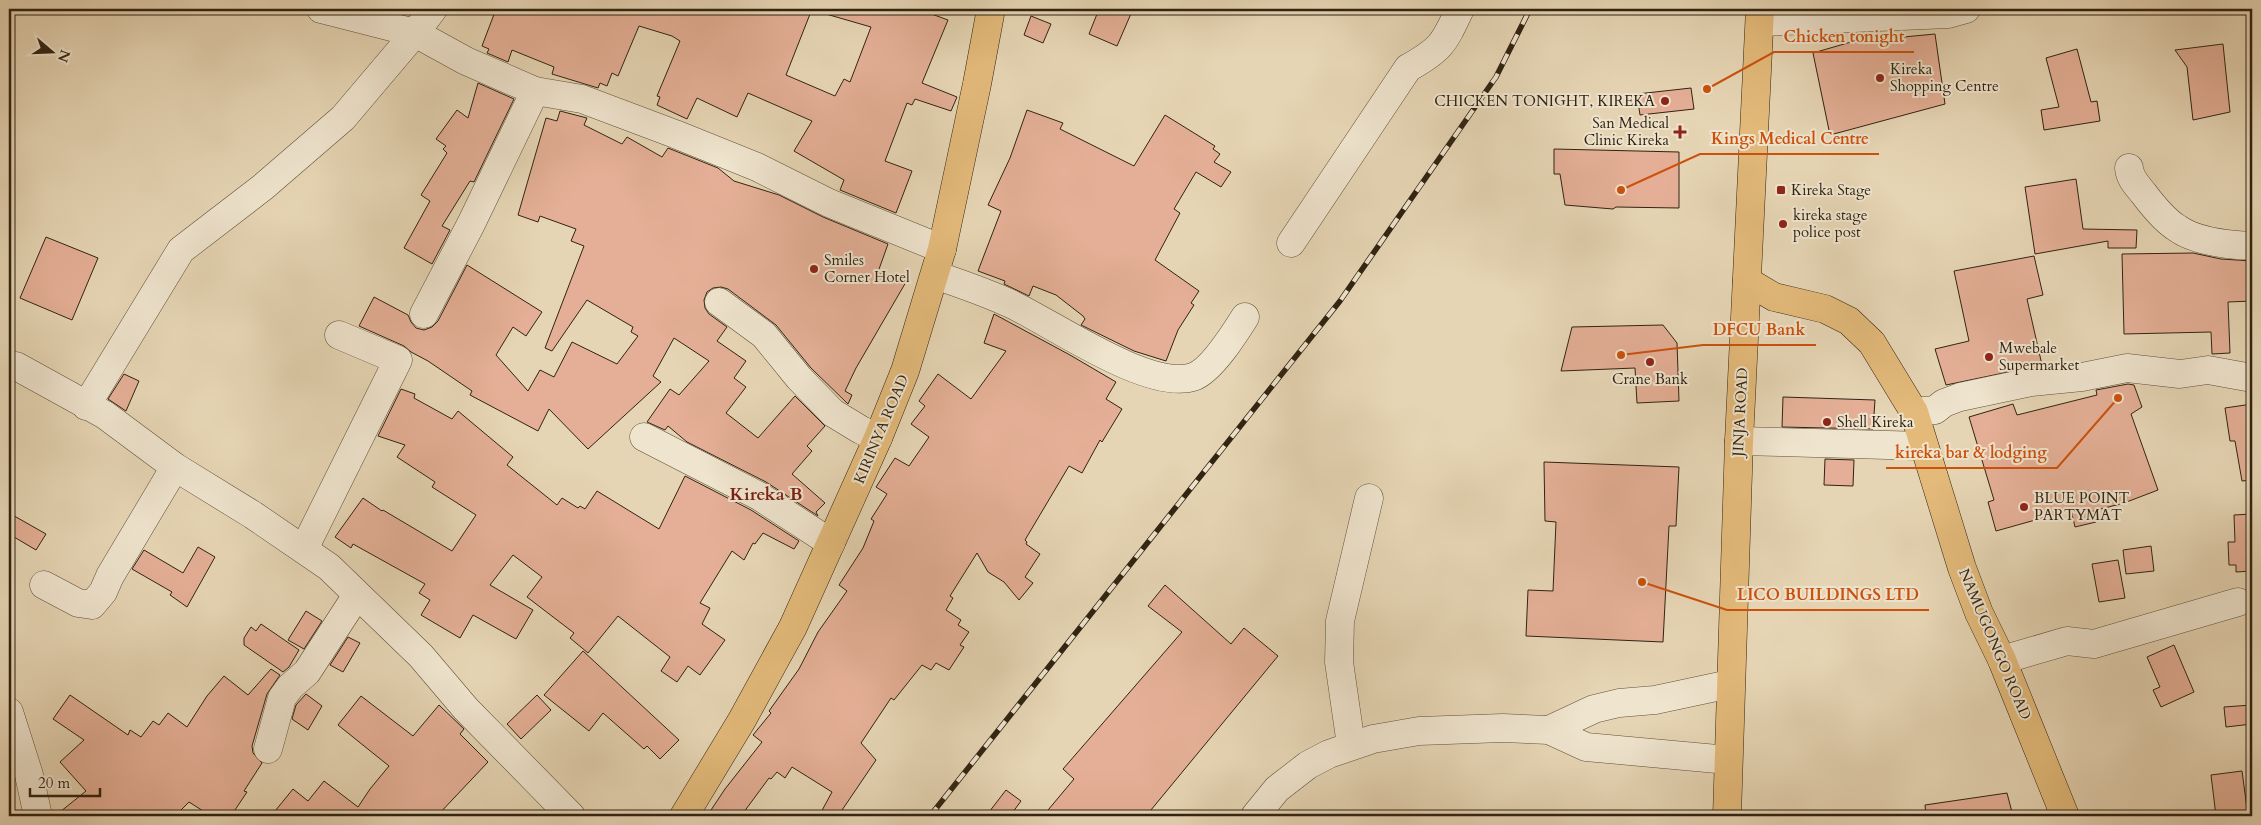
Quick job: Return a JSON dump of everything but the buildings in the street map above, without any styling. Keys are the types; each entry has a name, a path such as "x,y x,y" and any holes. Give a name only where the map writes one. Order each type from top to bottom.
{"main road":[{"name":"KIRINYA ROAD","path":"684,816 742,720 788,635 878,438 905,371 942,249 991,9"},
{"name":"JINJA ROAD","path":"1727,816 1739,441 1760,16"},
{"name":"NAMUGONGO ROAD","path":"1747,281 1774,297 1825,309 1849,321 1872,343 1914,412 1962,568 1979,612 2002,660 2065,816"}],"street":[{"path":"321,9 415,33 466,61 535,91 582,99 675,134 757,167 830,203 942,249"},
{"path":"86,406 171,263 181,250 263,187 343,118 433,9"},
{"path":"1290,243 1408,68 1438,50 1460,9"},
{"path":"1760,16 1948,14 1966,9"},
{"path":"424,314 476,216 535,91"},
{"path":"2129,168 2130,176 2153,205 2177,229 2229,245 2252,246"},
{"path":"935,275 992,295 1122,364 1167,379 1194,377 1211,363 1228,344 1245,318"},
{"path":"720,302 764,334 799,378 833,413 878,438"},
{"path":"304,549 398,360 339,334"},
{"path":"16,366 124,428 175,468 253,515 329,567 421,656 466,709 571,816"},
{"path":"1914,412 1936,410 1944,403 1960,398 2031,382 2091,376 2127,368 2180,374 2208,370 2252,378"},
{"path":"644,437 759,496 831,543"},
{"path":"1739,441 1924,446"},
{"path":"44,585 78,603 92,604 103,592 110,576 175,468"},
{"path":"1351,745 1339,662 1340,621 1368,498"},
{"path":"268,749 282,698 290,687 307,672 357,595"},
{"path":"2002,660 2067,641 2094,644 2238,602"},
{"path":"1549,730 1594,709 1619,703 1655,700 1730,684"},
{"path":"9,712 19,779 38,816"},
{"path":"1255,816 1277,789 1308,766 1351,745 1419,730 1504,728 1549,730 1586,747 1728,760"}],"railway":[{"path":"930,816 1340,301 1496,77 1530,9"}],"place":[{"name":"Kireka Shopping Centre","path":"1880,78"},
{"name":"Chicken tonight","path":"1707,89"},
{"name":"CHICKEN TONIGHT, KIREKA","path":"1665,101"},
{"name":"San Medical Clinic Kireka","path":"1680,132"},
{"name":"Kings Medical Centre","path":"1621,190"},
{"name":"Kireka Stage","path":"1781,190"},
{"name":"kireka stage police post","path":"1783,224"},
{"name":"Smiles Corner Hotel","path":"814,269"},
{"name":"DFCU Bank","path":"1621,355"},
{"name":"Mwebale Supermarket","path":"1989,357"},
{"name":"Crane Bank","path":"1650,362"},
{"name":"kireka bar & lodging","path":"2118,398"},
{"name":"Shell Kireka","path":"1827,422"},
{"name":"BLUE POINT PARTYMAT","path":"2024,507"},
{"name":"LICO BUILDINGS LTD","path":"1642,582"}],"district":[{"name":"Kireka B","path":"766,494"}]}
